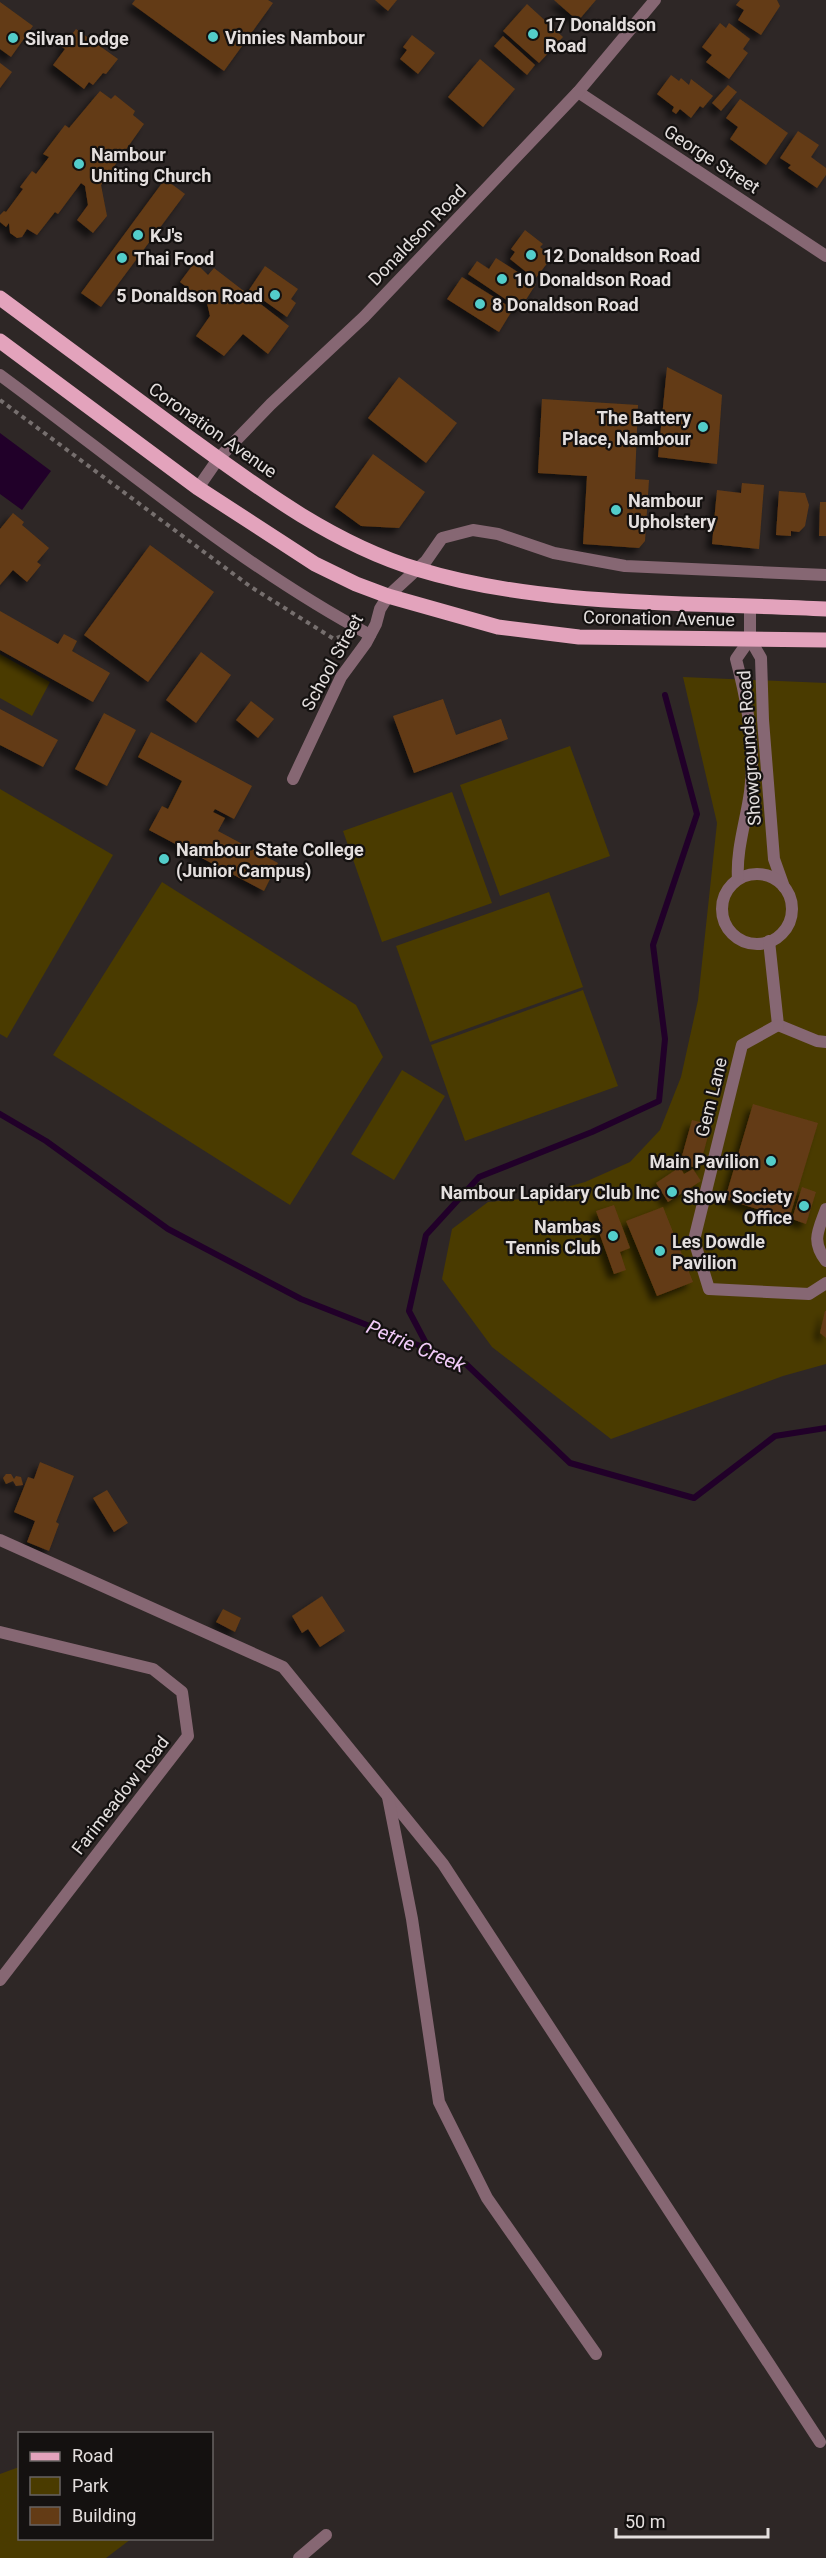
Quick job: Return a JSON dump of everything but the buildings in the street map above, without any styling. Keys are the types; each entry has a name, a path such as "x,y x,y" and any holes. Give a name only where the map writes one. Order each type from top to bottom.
{"main road":[{"name":"Coronation Avenue","path":"0,298 218,459 304,517 378,556 417,570 487,585 574,597 826,609"},
{"name":"Coronation Avenue","path":"0,341 198,488 315,564 388,597 498,627 579,637 826,640"}],"street":[{"name":"Donaldson Road","path":"198,488 218,459 271,404 364,317 578,92 655,0"},
{"name":"George Street","path":"578,92 826,256"},
{"path":"0,375 267,573 321,608 370,635"},
{"path":"388,597 417,570 442,538 473,530 498,534 554,553 625,566 826,575"},
{"name":"School Street","path":"293,778 340,677 370,635 380,609 388,597"},
{"path":"750,605 750,639"},
{"name":"Showgrounds Road","path":"738,879 737,864 751,790 751,748 742,680 736,659 750,639 762,658 763,720 774,859 784,888"},
{"path":"747,875 767,875 784,888 790,897 790,918 778,936 758,944 746,942 736,937 728,929 722,908 724,896 738,879 747,875"},
{"path":"769,941 778,1025 817,1041 826,1042"},
{"name":"Gem Lane","path":"778,1025 742,1045 694,1240 709,1289 809,1294 826,1283"},
{"path":"826,1209 816,1238 818,1250 826,1261"},
{"path":"0,1540 283,1667 443,1864 820,2442"},
{"name":"Farimeadow Road","path":"0,1632 153,1669 182,1692 188,1736 0,1980"},
{"path":"388,1796 412,1918 439,2102 487,2198 596,2354"},
{"path":"299,2558 326,2535"}],"green space":[{"path":"0,654 50,682 32,716 0,698"},
{"path":"683,677 826,683 826,1364 783,1376 611,1439 492,1347 442,1279 452,1229 488,1202 523,1199 585,1182 630,1162 660,1130 681,1077 698,1000 717,823"},
{"path":"570,746 610,856 500,896 460,785"},
{"path":"0,789 113,855 7,1038 0,1034"},
{"path":"452,792 492,903 382,942 343,831"},
{"path":"162,882 356,1005 383,1057 290,1205 53,1055"},
{"path":"549,892 583,987 430,1042 396,946"},
{"path":"583,990 618,1086 465,1141 431,1045"},
{"path":"402,1070 445,1096 394,1180 351,1154"},
{"path":"18,2467 18,2540 130,2540 106,2558 0,2558 0,2474"}],"shaded area":[{"path":"0,433 51,471 22,510 0,494"}],"waterway":[{"path":"429,1349 409,1311 426,1235 479,1177 592,1132 659,1101 665,1039 653,945 697,814 665,695"},
{"name":"Petrie Creek","path":"0,1114 46,1141 168,1229 301,1299 466,1364 570,1463 694,1498 775,1436 826,1428"}],"place":[{"name":"17 Donaldson Road","path":"533,34"},
{"name":"Vinnies Nambour","path":"213,37"},
{"name":"Silvan Lodge","path":"13,38"},
{"name":"Nambour Uniting Church","path":"79,164"},
{"name":"KJ's","path":"138,235"},
{"name":"12 Donaldson Road","path":"531,255"},
{"name":"Thai Food","path":"122,258"},
{"name":"10 Donaldson Road","path":"502,279"},
{"name":"5 Donaldson Road","path":"275,295"},
{"name":"8 Donaldson Road","path":"480,304"},
{"name":"The Battery Place, Nambour","path":"703,427"},
{"name":"Nambour Upholstery","path":"616,510"},
{"name":"Nambour State College (Junior Campus)","path":"164,859"},
{"name":"Main Pavilion","path":"771,1161"},
{"name":"Nambour Lapidary Club Inc","path":"672,1192"},
{"name":"Show Society Office","path":"804,1206"},
{"name":"Nambas Tennis Club","path":"613,1236"},
{"name":"Les Dowdle Pavilion","path":"660,1251"}]}
